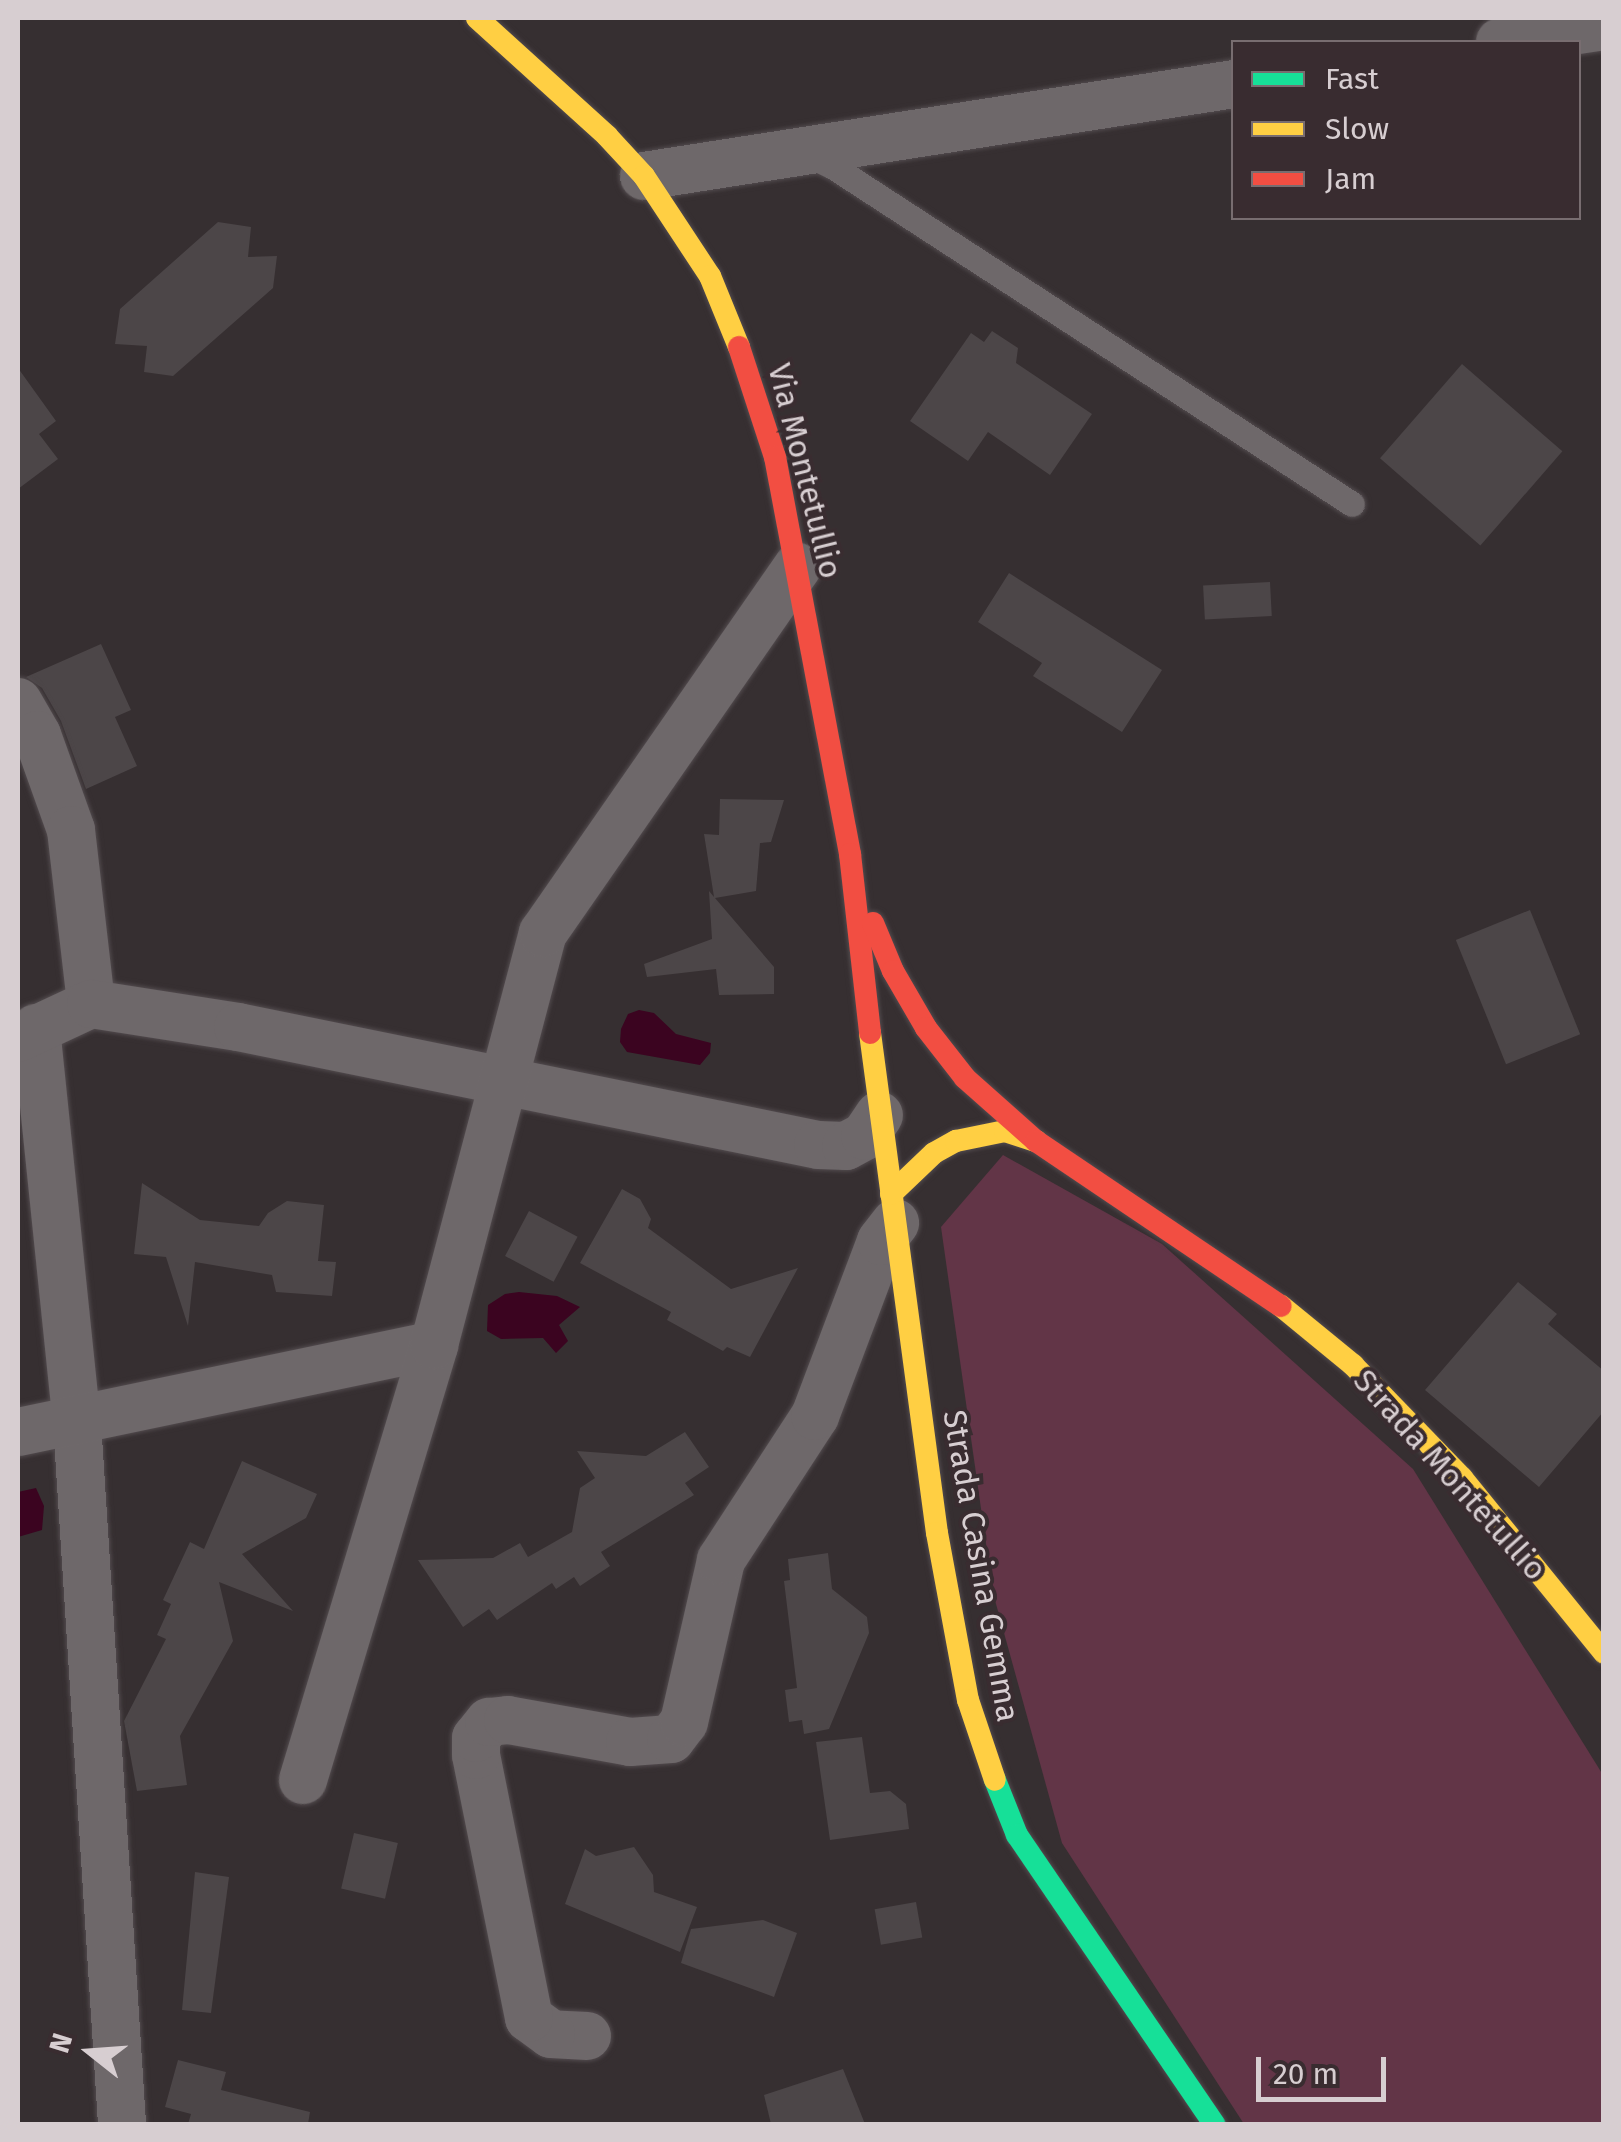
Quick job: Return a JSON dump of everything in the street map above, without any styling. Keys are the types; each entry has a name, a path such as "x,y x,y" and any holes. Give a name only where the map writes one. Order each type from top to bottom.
{"street":[{"name":"Via Montetullio","path":"484,19 644,176 710,276 745,361 775,457 850,854"},
{"path":"1513,40 1604,26"},
{"path":"644,176 1231,84"},
{"path":"303,1780 434,1345 543,933 798,567"},
{"path":"18,702 37,735 72,830 91,1004"},
{"name":"Strada Montetullio","path":"850,854 893,971 926,1028 964,1078 1036,1141 1261,1290 1353,1365 1462,1478 1604,1653"},
{"name":"Strada Casina Gemma","path":"850,854 902,1088 893,1208 937,1533 968,1700 982,1750 1017,1835 1214,2124"},
{"path":"122,2124 77,1422 26,1033 91,1004 238,1027 502,1079 818,1146 848,1158 893,1208"},
{"path":"587,2036 550,2034 529,2018 476,1755 476,1738 489,1722 508,1720 630,1742 654,1741 671,1738 684,1722 721,1560 815,1416 893,1208 908,1154 963,1100 964,1078 934,1068 902,1088 865,1136 846,1146 818,1146"},
{"path":"893,1208 934,1152 956,1141 1005,1131 1036,1141"},
{"path":"18,1432 434,1345"}],"lane":[{"path":"800,151 832,166 1352,504"}],"shaded area":[{"path":"639,1010 654,1013 676,1034 711,1043 710,1053 700,1065 627,1052 620,1042 621,1029 628,1014"},
{"path":"1003,1155 1162,1244 1413,1469 1603,1775 1603,2124 1244,2124 1062,1843 993,1593 941,1227"},
{"path":"505,1294 557,1296 580,1307 559,1325 568,1341 556,1353 543,1338 501,1339 487,1331 488,1305"},
{"path":"36,1488 44,1506 42,1530 18,1537 18,1492"}],"building":[{"path":"218,222 251,227 248,257 277,256 273,288 173,376 144,372 147,346 115,344 120,309"},
{"path":"992,331 1018,348 1016,363 1092,414 1050,475 988,432 968,461 910,421 971,333 984,342"},
{"path":"1462,364 1562,451 1480,546 1380,458"},
{"path":"18,368 56,421 39,434 58,459 18,489"},
{"path":"1009,573 1162,670 1122,732 1033,676 1042,663 978,622"},
{"path":"1270,582 1272,616 1205,619 1203,586"},
{"path":"101,644 131,710 115,717 137,766 86,789 61,721 42,688 26,677"},
{"path":"720,799 784,800 771,842 760,843 756,891 715,898 774,967 774,994 719,995 716,969 647,977 644,964 712,939 709,891 714,897 704,834 719,835"},
{"path":"1530,910 1580,1034 1506,1064 1456,940"},
{"path":"142,1183 200,1220 259,1226 268,1213 287,1201 324,1205 318,1261 336,1262 332,1296 276,1292 272,1275 195,1262 188,1326 166,1257 134,1254"},
{"path":"622,1189 640,1199 651,1219 648,1228 731,1289 798,1268 750,1357 727,1347 723,1351 667,1320 671,1312 580,1263"},
{"path":"529,1211 578,1237 554,1282 505,1256"},
{"path":"1518,1282 1557,1314 1548,1324 1604,1371 1604,1411 1539,1487 1425,1390"},
{"path":"685,1432 709,1467 685,1483 694,1495 601,1552 610,1566 580,1586 574,1577 556,1589 552,1583 497,1620 489,1609 463,1627 418,1560 493,1558 520,1543 528,1557 572,1532 580,1488 595,1478 577,1451 646,1456"},
{"path":"242,1461 317,1494 306,1518 242,1554 293,1611 219,1582 233,1641 180,1736 187,1785 137,1791 124,1721 166,1639 157,1635 171,1604 163,1600 190,1542 204,1549"},
{"path":"828,1553 832,1589 867,1617 869,1633 829,1729 804,1734 802,1720 789,1722 785,1690 797,1688 784,1581 790,1580 788,1559"},
{"path":"862,1737 870,1793 890,1791 906,1804 909,1829 830,1840 816,1742"},
{"path":"354,1833 398,1843 385,1899 341,1889"},
{"path":"634,1847 653,1875 654,1892 697,1907 680,1952 565,1904 585,1849 596,1856"},
{"path":"195,1872 229,1877 211,2013 182,2010"},
{"path":"916,1902 922,1937 881,1945 875,1909"},
{"path":"763,1920 797,1933 774,1997 681,1963 691,1929"},
{"path":"178,2060 226,2072 221,2090 310,2112 308,2124 188,2124 191,2114 165,2107"},
{"path":"843,2069 865,2124 771,2124 764,2095"}],"traffic: fast":[{"path":"995,1780 1017,1835 1214,2124"}],"traffic: slow":[{"path":"477,18 607,136 644,176 710,276 739,347"},
{"path":"870,1033 937,1533 968,1700 995,1780"},
{"path":"891,1194 934,1153 956,1141 1005,1131 1036,1141"},
{"path":"1281,1306 1353,1365 1462,1478 1604,1653"}],"traffic: jam":[{"path":"739,347 775,457 850,854 870,1033"},
{"path":"873,923 893,971 926,1028 965,1078 1036,1141 1281,1306"}]}
